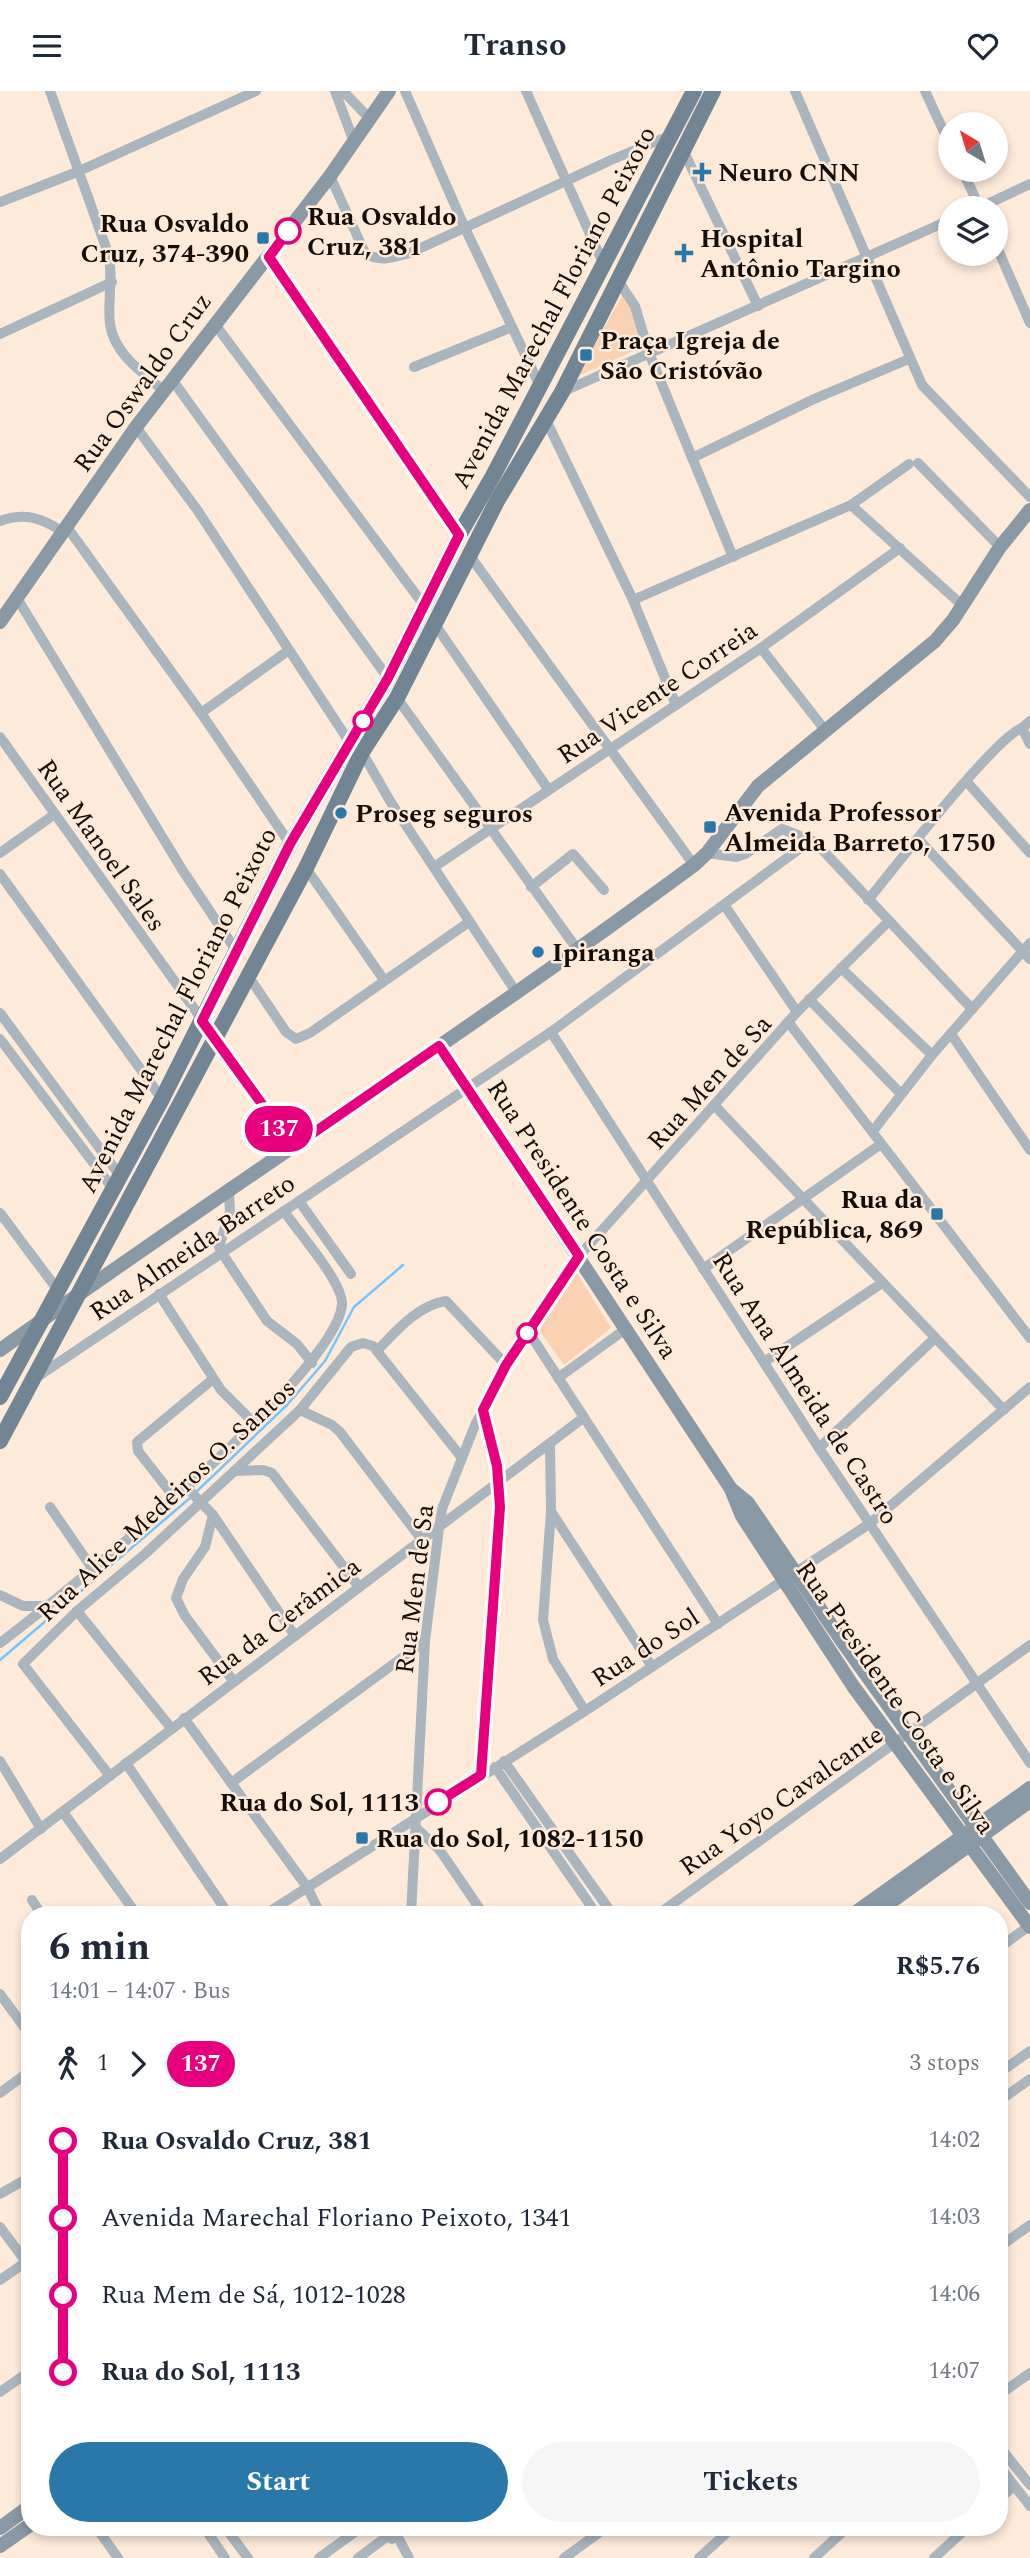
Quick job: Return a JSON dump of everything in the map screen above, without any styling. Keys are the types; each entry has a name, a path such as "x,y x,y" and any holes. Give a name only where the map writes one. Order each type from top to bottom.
{"main road":[{"name":"Avenida Marechal Floriano Peixoto","path":"0,1441 247,974 306,868 356,748 423,604 694,91"},
{"name":"Avenida Marechal Floriano Peixoto","path":"0,1397 162,1100 235,949 290,844 356,748 397,698 498,501 562,392 713,91"}],"street":[{"path":"50,91 108,253 111,282 110,323 114,339 130,362 169,386 388,678"},
{"path":"0,202 77,172 256,91"},
{"path":"335,91 354,142"},
{"path":"343,91 370,119"},
{"name":"Rua Oswaldo Cruz","path":"1,619 136,427 330,176 389,91"},
{"path":"405,91 464,226 540,386"},
{"path":"526,91 603,263"},
{"path":"795,91 845,210 870,258 909,359 934,399 1030,497"},
{"path":"925,91 938,119"},
{"path":"330,176 365,253 373,258 387,260 410,253 464,226 671,135"},
{"path":"683,150 758,306"},
{"path":"1004,196 1030,184"},
{"path":"562,392 938,227"},
{"path":"269,257 459,535"},
{"path":"1005,266 1030,323"},
{"path":"0,334 111,282"},
{"path":"619,282 635,306 649,353 733,557"},
{"path":"214,323 423,604"},
{"path":"414,367 512,327"},
{"path":"692,458 814,399 909,359"},
{"path":"546,420 633,600 676,705"},
{"path":"136,427 198,511 516,992"},
{"path":"633,600 850,505 913,463 1000,547"},
{"path":"850,505 900,548 927,577 963,606"},
{"path":"0,1350 43,1317 78,1296 439,1046 694,865 758,786 935,641 963,606 1000,547 1030,510"},
{"path":"0,521 25,516 39,518 65,529 201,713 290,844"},
{"name":"Rua Vicente Correia","path":"434,867 761,648 900,548"},
{"path":"470,556 694,865"},
{"path":"17,598 183,871 235,949"},
{"path":"434,622 548,789"},
{"path":"761,648 825,730"},
{"path":"201,713 289,650"},
{"path":"397,698 577,949"},
{"path":"868,901 1007,737 1026,725 1030,744"},
{"name":"Rua Manoel Sales","path":"0,737 293,1147"},
{"path":"967,782 1030,853"},
{"path":"0,853 55,814"},
{"path":"706,853 736,857 745,855 782,829 810,841 829,855 868,901 971,1009"},
{"path":"873,1131 971,1009 1028,951 918,839"},
{"name":"Rua Almeida Barreto","path":"31,1380 551,1032 810,841"},
{"path":"531,887 573,854 604,890"},
{"path":"306,868 384,980"},
{"path":"0,874 162,1100"},
{"path":"725,906 797,1012"},
{"name":"Rua Men de Sa","path":"412,1906 425,1641 439,1528 442,1509 483,1410 506,1365 579,1256 809,999 889,921"},
{"path":"247,974 286,1032 296,1039 310,1033 469,922"},
{"path":"841,968 932,1055"},
{"path":"809,999 901,1094"},
{"path":"0,1013 116,1183"},
{"path":"789,1023 1030,1338"},
{"name":"Rua Ana Almeida de Castro","path":"551,1032 819,1448 1030,1763"},
{"path":"951,1034 1030,1150"},
{"path":"0,1039 116,1183"},
{"name":"Rua Presidente Costa e Silva","path":"439,1046 731,1489 742,1515 783,1581 896,1744 1030,1903"},
{"path":"715,1107 1004,1410"},
{"path":"703,1269 881,1144"},
{"path":"229,1191 230,1211 219,1247 267,1321 297,1344 312,1363"},
{"path":"299,1201 351,1274"},
{"name":"Rua Alice Medeiros O. Santos","path":"110,1776 23,1664 193,1495 254,1423 312,1363 338,1320 342,1305 338,1288 284,1211"},
{"path":"0,1213 57,1289"},
{"path":"764,1362 882,1283"},
{"path":"159,1294 229,1401 254,1423"},
{"path":"462,1458 377,1352 412,1318 446,1301 506,1365"},
{"path":"558,1378 626,1328"},
{"path":"528,1331 718,1624"},
{"path":"819,1448 935,1338"},
{"name":"Rua Alice Medeiros O. Santos","path":"0,1643 174,1497 193,1495 236,1471 300,1410 344,1353 358,1344 369,1343 377,1352"},
{"path":"174,1497 138,1451 139,1439 213,1379"},
{"name":"Rua do Sol","path":"278,1906 585,1711 651,1665 869,1524 1030,1387"},
{"path":"300,1410 332,1425 340,1432 422,1540"},
{"path":"481,1775 499,1482 483,1410"},
{"name":"Rua da Cerâmica","path":"0,1859 583,1418"},
{"path":"550,1443 551,1512 544,1592 546,1641 553,1659 585,1711"},
{"path":"236,1471 263,1470 272,1473 359,1587"},
{"name":"Rua Presidente Costa e Silva","path":"731,1489 744,1498 910,1734 1030,1927"},
{"path":"193,1495 213,1515 295,1636"},
{"path":"50,1507 92,1567"},
{"path":"551,1512 651,1665"},
{"path":"213,1515 205,1547 177,1590 176,1598 184,1616 234,1682"},
{"path":"0,1595 23,1606 45,1606"},
{"path":"76,1611 171,1728"},
{"path":"231,1783 425,1641"},
{"name":"Rua Yoyo Cavalcante","path":"670,1906 1030,1645"},
{"path":"184,1718 307,1887 316,1906"},
{"path":"0,1761 41,1829"},
{"path":"126,1763 223,1906"},
{"path":"500,1764 591,1906"},
{"path":"500,1764 606,1906"},
{"path":"884,1906 1030,1788"},
{"path":"866,1906 972,1835 1030,1801"},
{"path":"63,1812 131,1906"},
{"path":"416,1828 439,1849 478,1906"},
{"path":"32,1900 36,1906"},
{"path":"1008,1942 1030,1927"},
{"path":"0,1994 21,2023"},
{"path":"1008,2067 1030,2051"},
{"path":"0,2092 21,2077"},
{"path":"1008,2095 1030,2079"},
{"path":"0,2194 21,2181"},
{"path":"1008,2241 1030,2225"},
{"path":"0,2227 21,2255"},
{"path":"0,2280 21,2268"},
{"path":"1008,2389 1030,2373"},
{"path":"0,2392 21,2377"},
{"path":"1008,2457 1030,2485"},
{"path":"1008,2478 1030,2505"},
{"path":"1008,2491 1014,2486"},
{"path":"0,2528 21,2513"},
{"path":"0,2546 21,2531"},
{"path":"102,2536 118,2558"},
{"path":"210,2536 225,2558"},
{"path":"232,2536 248,2558"},
{"path":"319,2558 350,2536"},
{"path":"358,2558 386,2536"},
{"path":"395,2536 409,2558"},
{"path":"564,2558 595,2536"},
{"path":"699,2558 717,2536"},
{"path":"814,2558 838,2536"},
{"path":"934,2558 958,2536"}],"shaded area":[{"path":"624,292 649,344 578,376"},
{"path":"572,1265 611,1328 564,1365 532,1320"}],"waterway":[{"path":"195,1493 287,1405 325,1361 354,1307 403,1265"},
{"path":"0,1660 190,1498"}],"bus line":[{"name":"137","path":"288,231 269,257 459,535 388,678 290,844 235,949 202,1021 293,1147 439,1046 579,1256 506,1365 483,1410 497,1466 500,1507 481,1775 438,1802"}],"place":[{"name":"Neuro CNN","path":"702,172"},
{"name":"Rua Osvaldo Cruz, 381","path":"288,231"},
{"name":"Rua Osvaldo Cruz, 374-390","path":"263,238"},
{"name":"Hospital Antônio Targino","path":"684,253"},
{"name":"Praça Igreja de São Cristóvão","path":"586,355"},
{"name":"Proseg seguros","path":"341,813"},
{"name":"Avenida Professor Almeida Barreto, 1750","path":"710,827"},
{"name":"Ipiranga","path":"538,952"},
{"name":"Rua da República, 869","path":"937,1214"},
{"name":"Rua do Sol, 1113","path":"438,1802"},
{"name":"Rua do Sol, 1082-1150","path":"362,1838"}]}
